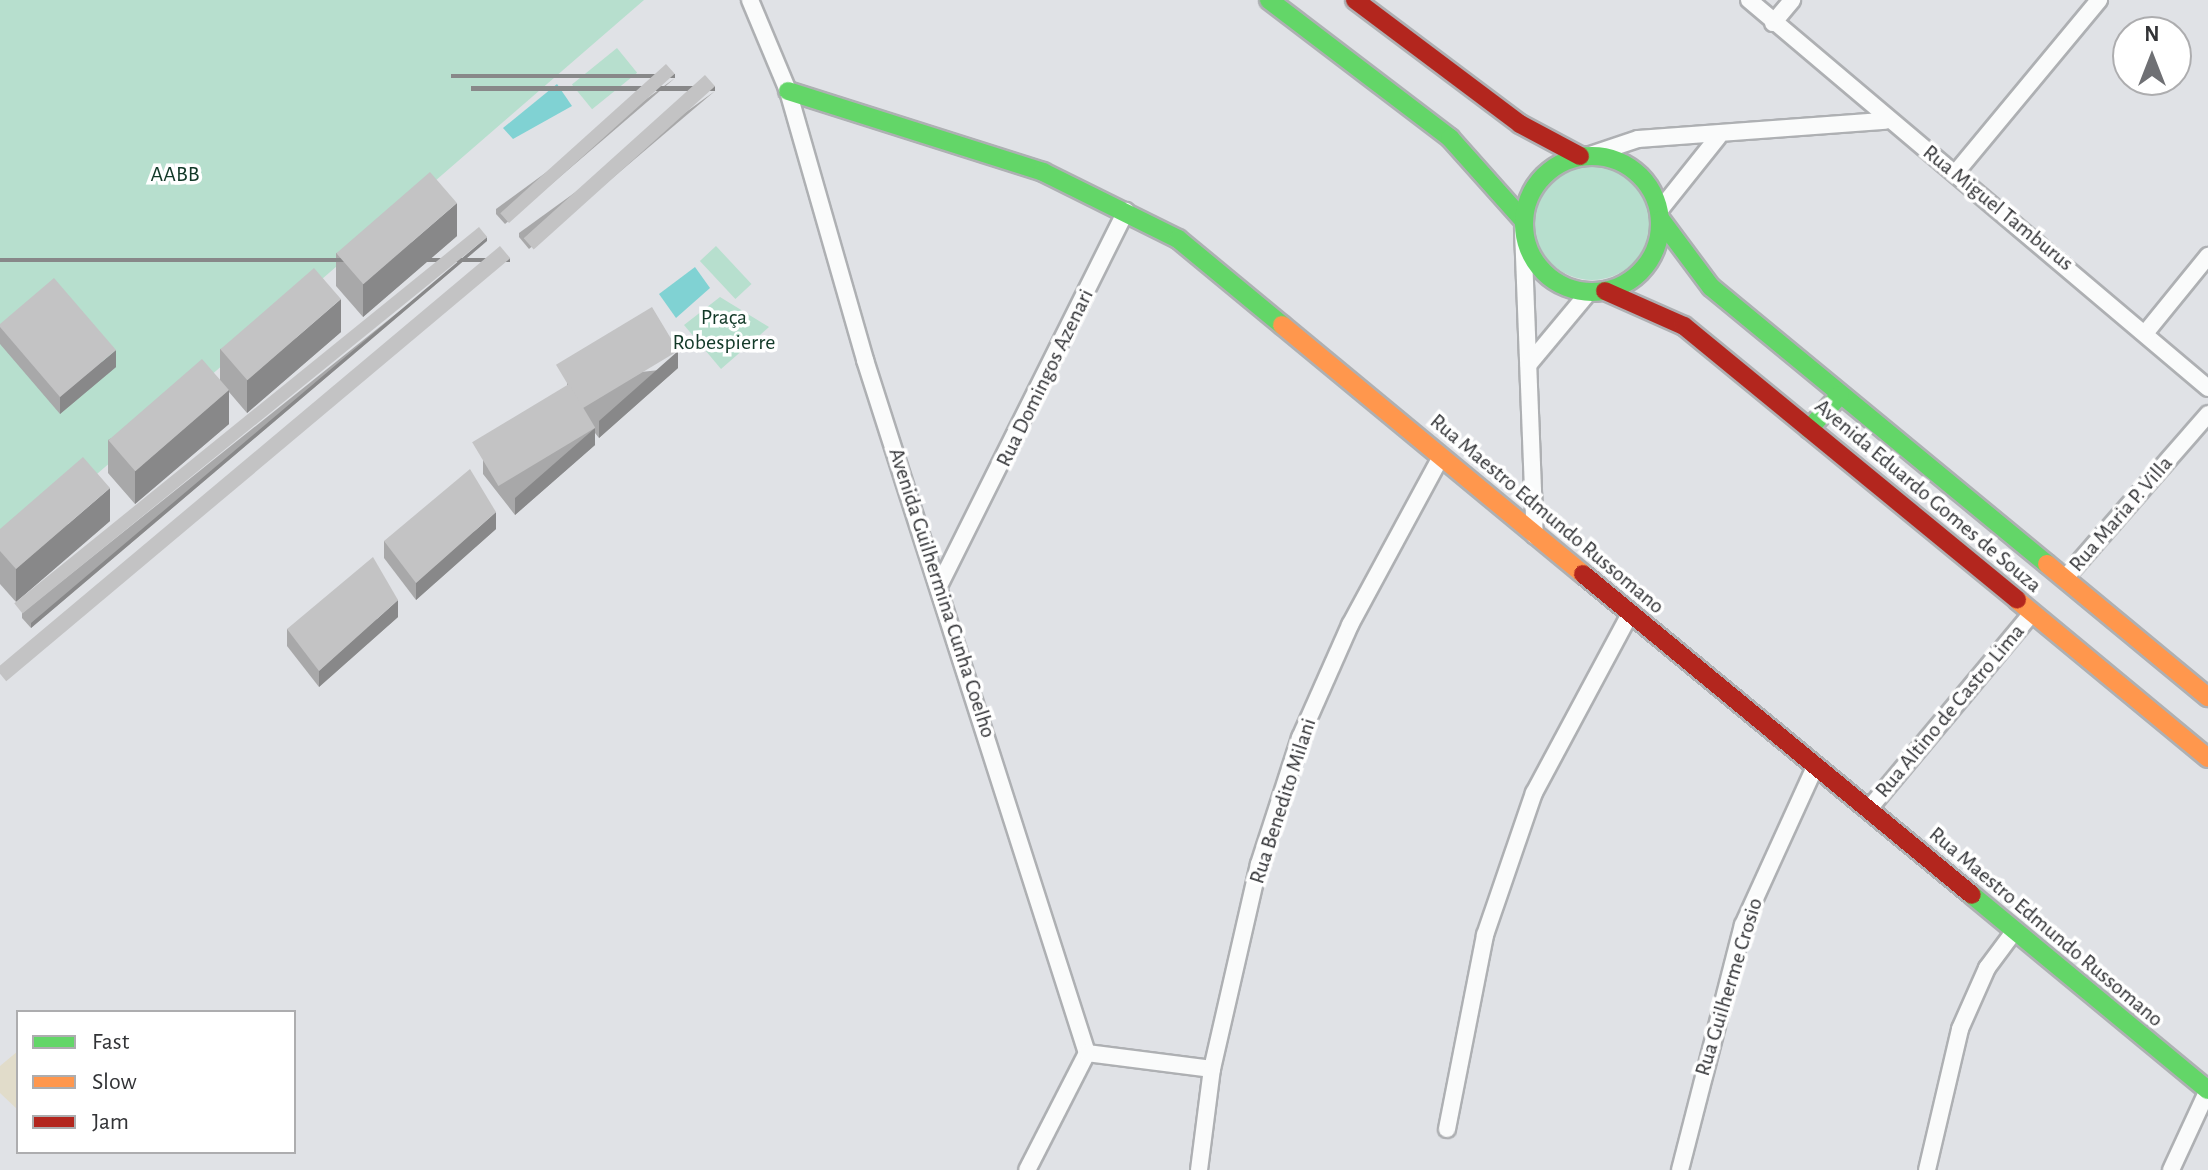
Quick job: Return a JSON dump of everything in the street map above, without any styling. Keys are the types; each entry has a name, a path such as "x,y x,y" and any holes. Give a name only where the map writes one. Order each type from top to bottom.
{"street":[{"path":"1269,0 1450,138 1523,225 1542,271 1597,292"},
{"path":"1355,0 1520,124 1584,156 1625,164 1644,178 1660,216"},
{"name":"Rua Miguel Tamburus","path":"1749,0 1885,121 1958,170 2147,331 2208,388"},
{"path":"1773,23 1792,0"},
{"path":"1958,170 2099,0"},
{"name":"Avenida Guilhermina Cunha Coelho","path":"753,3 788,91 1087,1053"},
{"name":"Rua Maestro Edmundo Russomano","path":"788,91 1043,172 1178,239 2013,933 2208,1090"},
{"path":"1535,536 1523,225 1531,190 1552,167 1614,142 1718,137 1885,121"},
{"path":"1529,364 1597,292 1646,266 1660,216 1718,137"},
{"name":"Rua Domingos Azenari","path":"940,584 964,545 1126,211"},
{"name":"Avenida Eduardo Gomes de Souza","path":"1660,216 1711,287 2208,697"},
{"path":"2147,331 2208,256"},
{"name":"Avenida Eduardo Gomes de Souza","path":"1597,292 1684,326 2208,758"},
{"path":"1809,429 1840,395"},
{"name":"Rua Maria P. Villa","path":"2066,577 2208,414"},
{"name":"Rua Benedito Milani","path":"1199,1170 1212,1069 1259,864 1300,738 1350,625 1441,457"},
{"path":"931,556 964,545"},
{"name":"Rua Altino de Castro Lima","path":"1868,810 2032,613"},
{"path":"1447,1129 1485,935 1534,793 1630,614"},
{"name":"Rua Guilherme Crosio","path":"1680,1170 1743,925 1815,767"},
{"path":"1927,1170 1960,1029 1987,968 2013,933"},
{"path":"1027,1170 1087,1053 1212,1069"},
{"path":"2171,1170 2208,1090"}],"green space":[{"name":"AABB","path":"0,0 644,0 0,558"},
{"path":"617,48 637,73 592,109 572,85"},
{"path":"1592,164 1614,169 1633,181 1645,200 1650,222 1645,244 1633,263 1614,275 1592,280 1570,275 1551,263 1539,244 1534,222 1539,200 1551,181 1570,169"},
{"path":"716,246 751,284 735,299 700,261"},
{"name":"Praça Robespierre","path":"720,297 769,327 721,369 684,325"}],"sand":[{"path":"16,1053 16,1108 0,1093 0,1066"}],"water":[{"path":"557,84 572,106 513,139 503,128"},
{"path":"695,267 710,288 676,318 659,294"}],"building":[{"path":"666,64 675,74 509,223 500,213"},
{"path":"705,75 715,86 534,249 524,238"},
{"path":"430,172 457,203 363,284 336,253"},
{"path":"479,227 487,237 22,613 14,603"},
{"path":"500,246 510,258 6,681 0,674 0,666"},
{"path":"314,268 341,299 247,380 220,349"},
{"path":"54,278 116,350 60,397 0,327"},
{"path":"652,307 678,351 582,408 556,365"},
{"path":"202,359 229,390 135,471 108,440"},
{"path":"569,384 595,428 498,486 472,442"},
{"path":"83,457 110,488 16,569 0,551 0,529"},
{"path":"470,469 496,512 416,583 384,541"},
{"path":"373,557 398,600 319,671 287,629"}],"traffic: fast":[{"path":"1269,0 1450,138 1523,220"},
{"path":"788,91 1043,172 1178,239 1282,325"},
{"path":"1592,156 1618,161 1640,176 1655,198 1660,224 1655,250 1640,272 1618,287 1592,292 1566,287 1544,272 1529,250 1524,224 1529,198 1544,176 1566,161 1592,156"},
{"path":"1661,220 1711,287 2047,564"},
{"path":"1809,429 1840,395"},
{"path":"1972,895 2208,1090"}],"traffic: slow":[{"path":"1282,325 1583,574"},
{"path":"2047,564 2208,697"},
{"path":"2017,600 2208,758"}],"traffic: jam":[{"path":"1355,0 1520,124 1580,156"},
{"path":"1605,291 1684,326 2017,600"},
{"path":"1583,574 1972,895"}]}
